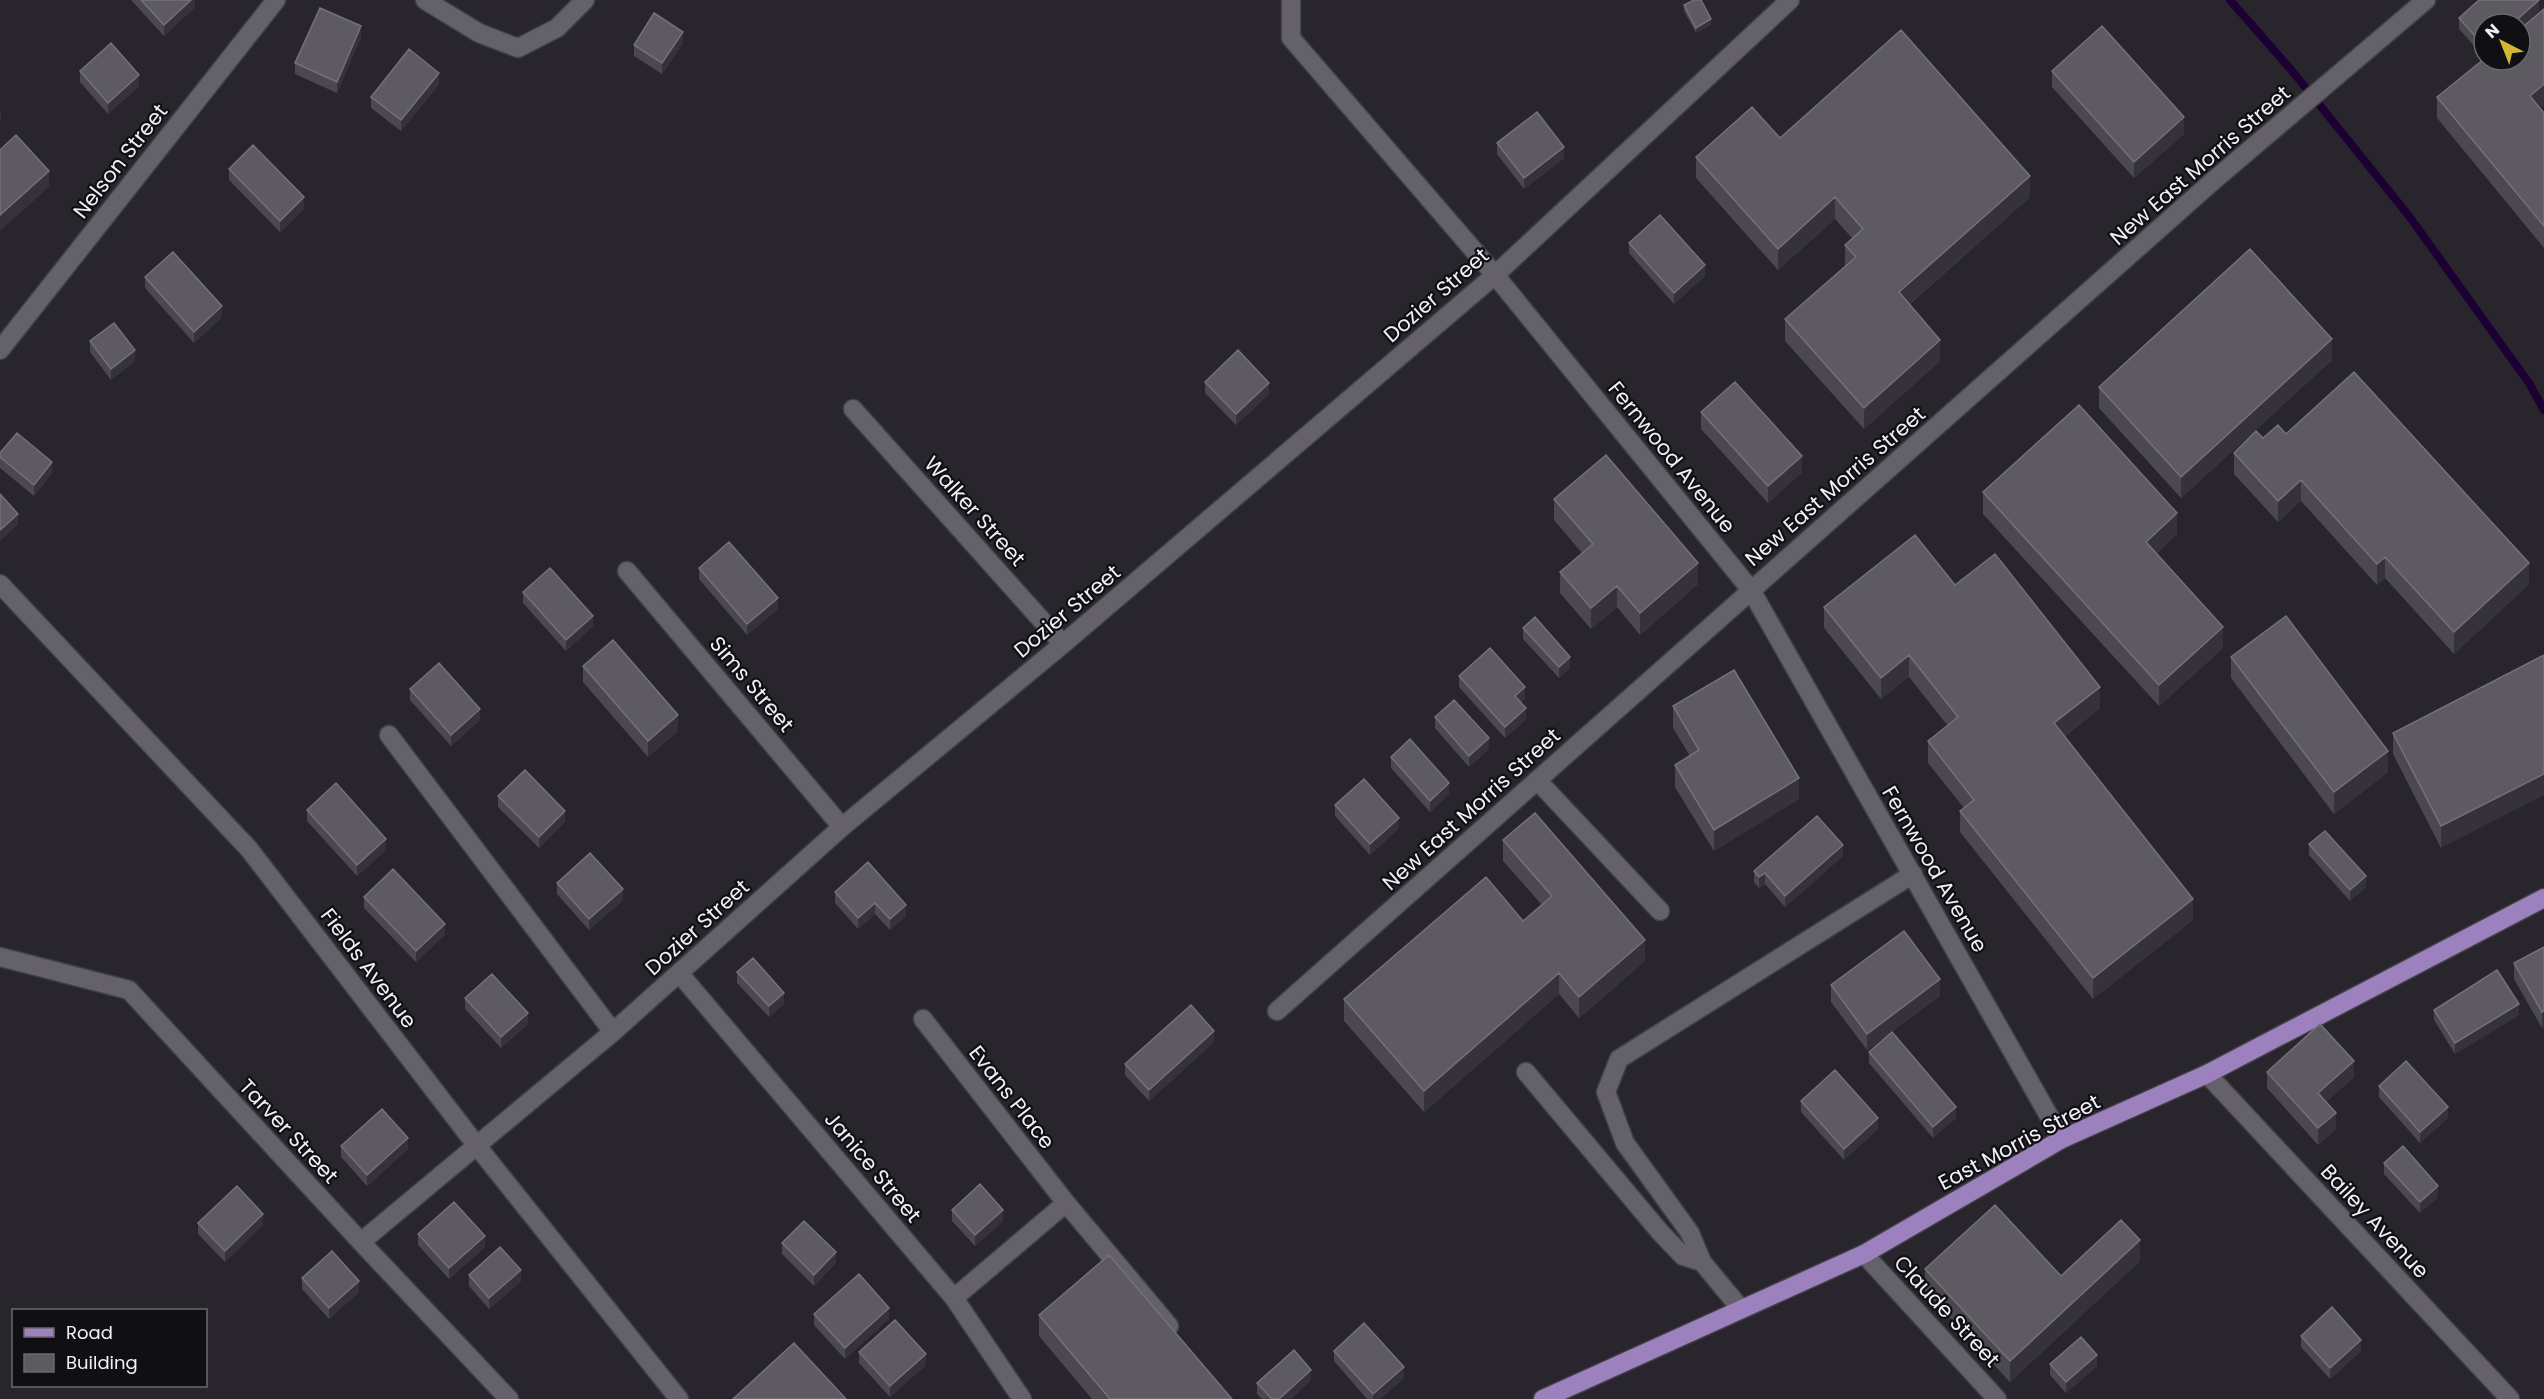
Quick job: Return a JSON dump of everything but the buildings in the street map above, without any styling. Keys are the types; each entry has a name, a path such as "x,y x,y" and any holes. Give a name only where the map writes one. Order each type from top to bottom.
{"main road":[{"name":"East Morris Street","path":"1543,1399 1864,1254 2062,1139 2207,1074 2544,898"}],"street":[{"name":"Nelson Street","path":"0,350 276,0"},
{"path":"425,0 479,33 518,48 557,28 585,0"},
{"name":"Fernwood Avenue","path":"1291,0 1291,38 1495,275 1751,590 2062,1139"},
{"name":"Dozier Street","path":"361,1242 613,1032 842,827 1064,644 1495,275 1790,0"},
{"name":"New East Morris Street","path":"1277,1011 2204,189 2426,0"},
{"name":"Walker Street","path":"853,408 1064,644"},
{"name":"Sims Street","path":"627,571 842,827"},
{"name":"Fields Avenue","path":"0,584 249,849 477,1146 679,1399"},
{"path":"389,735 613,1032"},
{"path":"1537,780 1660,911"},
{"path":"1742,1309 1702,1262 1690,1233 1625,1143 1606,1092 1619,1059 1913,874"},
{"name":"Tarver Street","path":"0,957 129,990 509,1399"},
{"name":"Janice Street","path":"679,973 954,1298 1022,1399"},
{"name":"Evans Place","path":"923,1019 1066,1203 1177,1336"},
{"path":"1526,1072 1660,1232 1683,1256 1702,1262"},
{"name":"Bailey Avenue","path":"2207,1074 2510,1399"},
{"path":"954,1298 1066,1203"},
{"name":"Claude Street","path":"1864,1254 1996,1399"}],"waterway":[{"path":"2230,0 2293,72 2409,216 2529,383 2544,410"}]}
